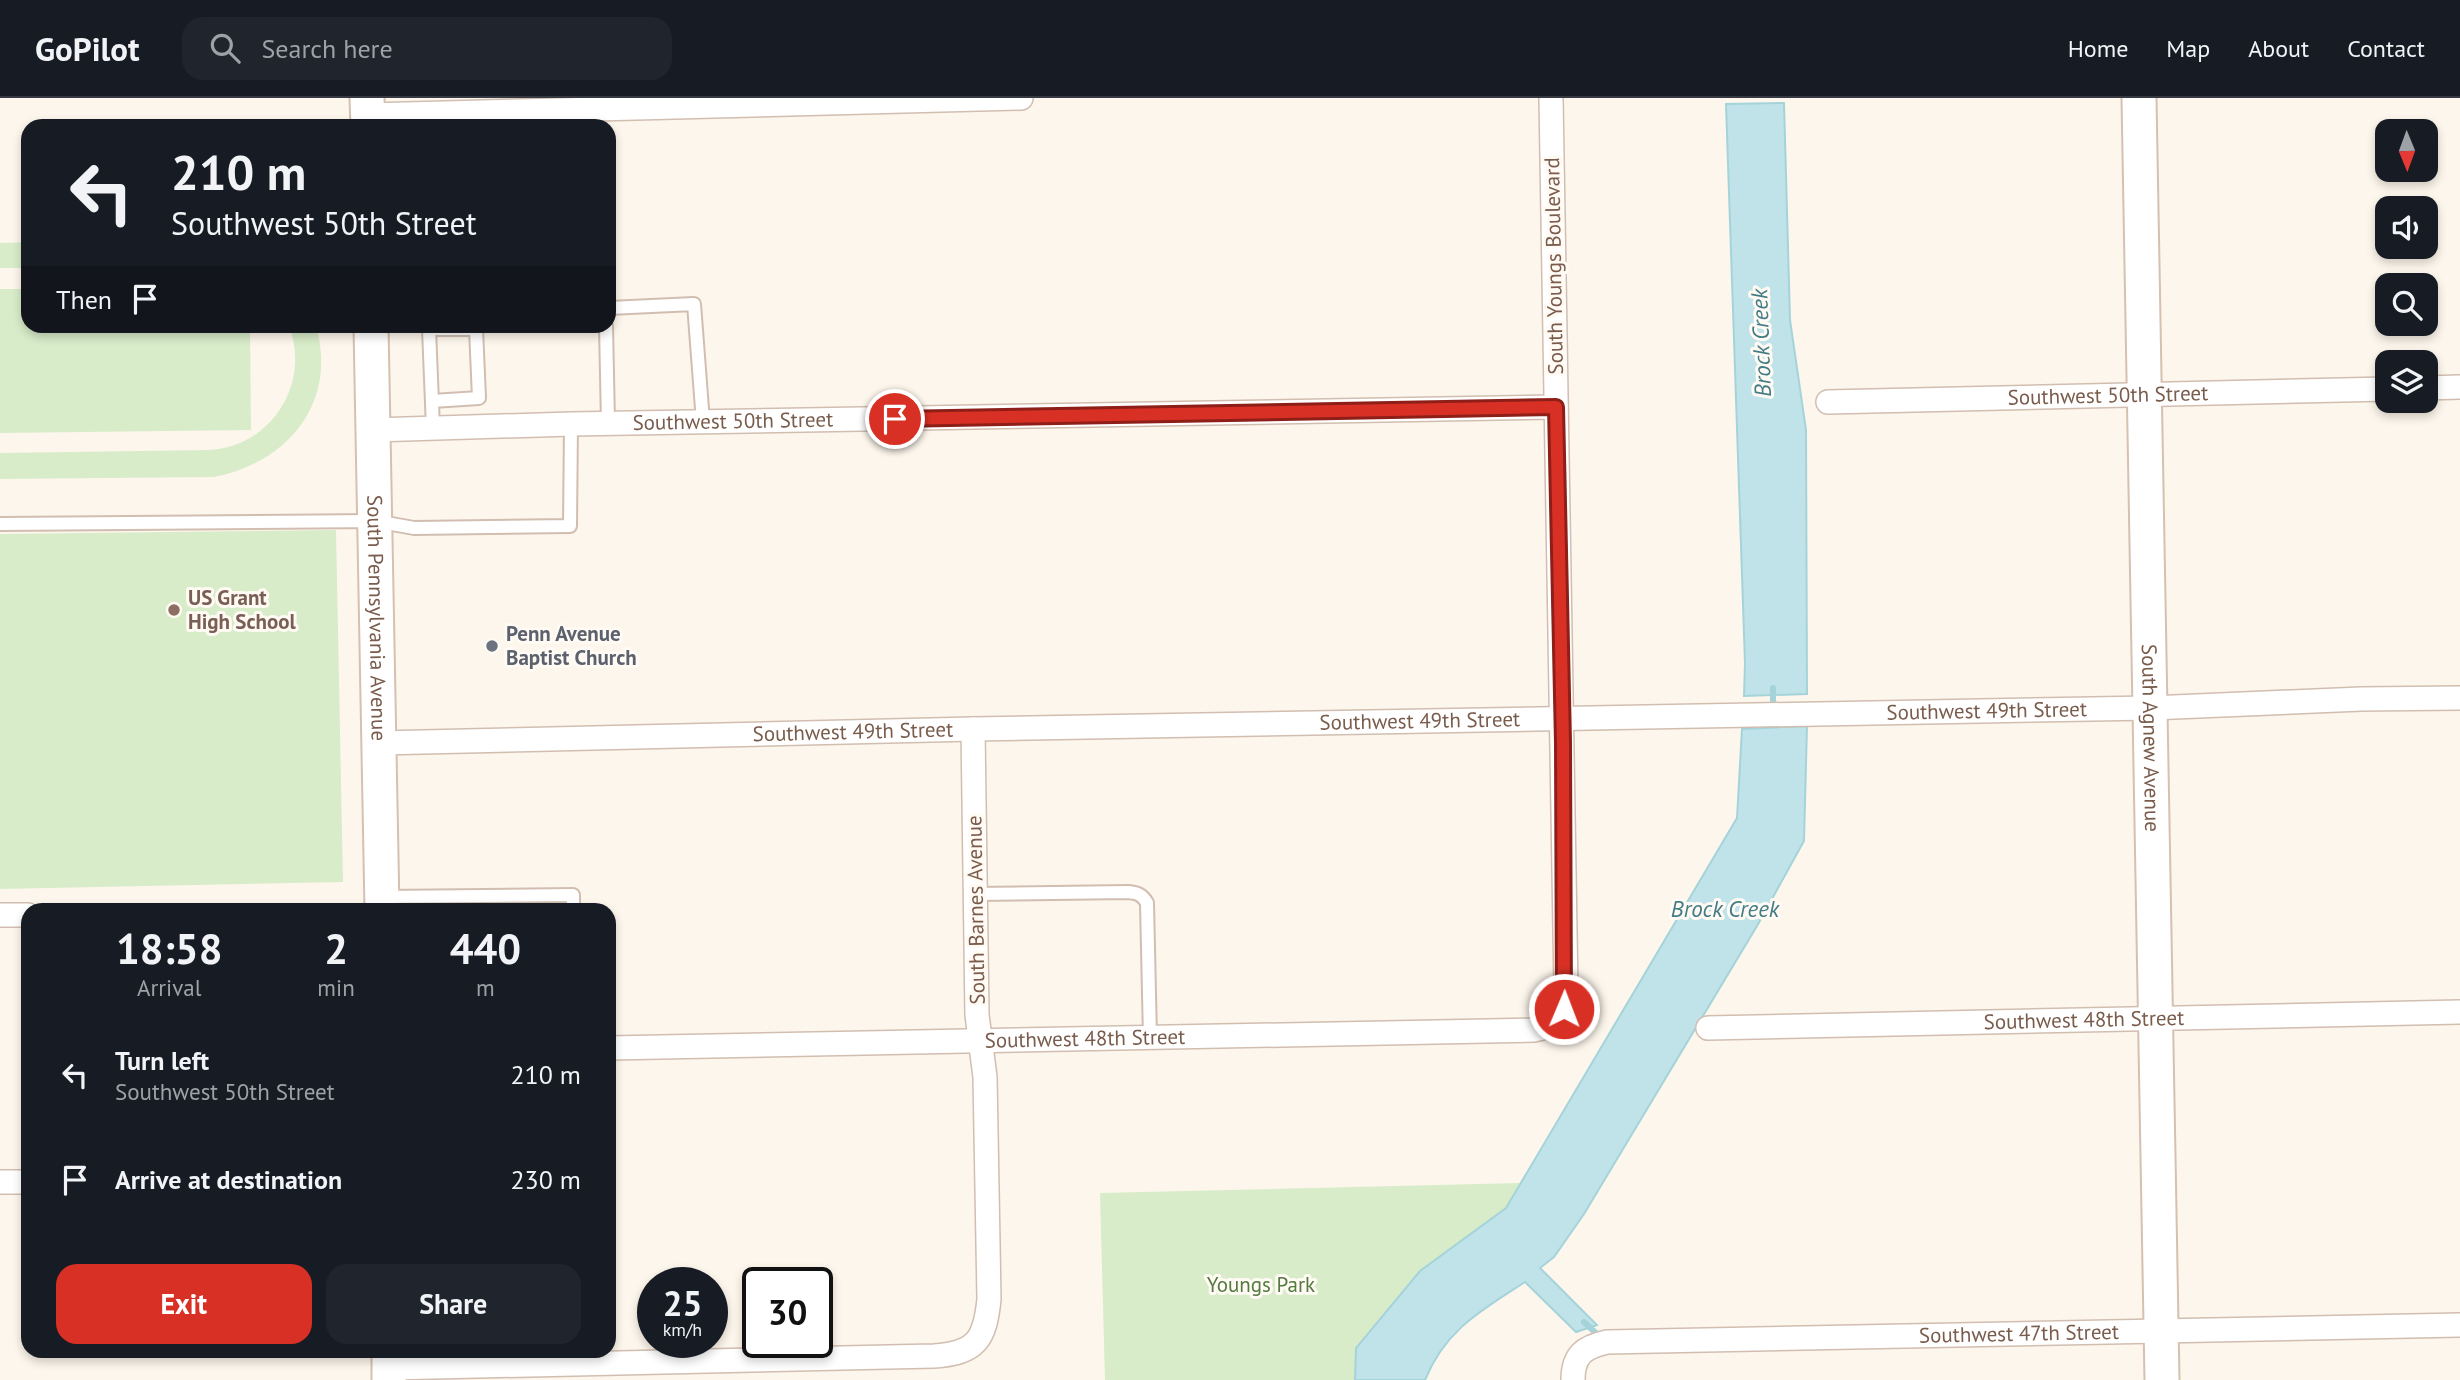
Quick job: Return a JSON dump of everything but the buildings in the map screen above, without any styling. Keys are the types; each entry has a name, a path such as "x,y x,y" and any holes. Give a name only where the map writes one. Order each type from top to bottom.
{"street":[{"path":"368,113 481,119 534,118 563,104 1021,98"},
{"name":"South Youngs Boulevard","path":"1551,98 1563,718 1563,947 1566,990 1564,1009 1558,1020"},
{"name":"South Agnew Avenue","path":"2140,98 2162,1380"},
{"name":"South Pennsylvania Avenue","path":"372,333 381,903"},
{"path":"2438,388 2460,387"},
{"name":"Southwest 50th Street","path":"1828,402 2375,389"},
{"name":"Southwest 50th Street","path":"373,430 608,423 1556,407"},
{"name":"Southwest 49th Street","path":"379,743 973,729 2151,708 2361,699 2460,698"},
{"name":"South Barnes Avenue","path":"389,1366 934,1356 954,1354 970,1348 978,1340 987,1318 989,1299 985,1077 977,1016 973,729"},
{"path":"0,915 21,915"},
{"name":"Southwest 48th Street","path":"1708,1028 2460,1012"},
{"name":"Southwest 48th Street","path":"616,1048 1534,1030 1548,1028 1558,1020"},
{"path":"0,1182 21,1182"},
{"name":"Southwest 47th Street","path":"1573,1380 1575,1361 1581,1352 1592,1345 1607,1342 2460,1325"}],"lane":[{"path":"616,308 694,304 702,422"},
{"path":"429,333 433,428"},
{"path":"432,401 479,398 476,333"},
{"path":"606,333 608,423"},
{"path":"0,524 375,520 414,528 570,526 571,424"},
{"path":"975,894 1128,892 1143,897 1147,903 1150,1038"},
{"path":"381,903 419,896 573,895 573,903"},
{"path":"419,896 419,903"}],"green space":[{"path":"21,242 21,268 0,268 0,243"},
{"path":"0,289 21,289 21,333 250,333 251,430 0,433"},
{"path":"291,333 317,333 321,354 320,380 313,403 301,425 285,443 241,470 214,477 0,479 0,453 210,450 232,446 252,437 268,424 281,408 295,369"},
{"path":"336,530 343,882 0,889 0,534"},
{"name":"Youngs Park","path":"1520,1183 1506,1208 1420,1271 1356,1348 1355,1380 1105,1380 1100,1193"}],"water":[{"name":"Brock Creek","path":"1784,103 1790,320 1806,430 1807,694 1744,696 1726,104"},
{"name":"Brock Creek","path":"1807,726 1804,841 1757,926 1584,1214 1554,1257 1540,1268 1597,1325 1576,1332 1525,1282 1480,1312 1454,1334 1443,1347 1425,1380 1355,1380 1356,1348 1420,1271 1506,1208 1737,818 1742,729"}],"waterway":[{"name":"Brock Creek","path":"1773,688 1773,712"},
{"path":"1584,1322 1598,1335"}],"place":[{"name":"US Grant High School","path":"174,610"},
{"name":"Penn Avenue Baptist Church","path":"492,646"}],"route":[{"path":"895,419 1556,407 1563,743 1564,1009"}]}
